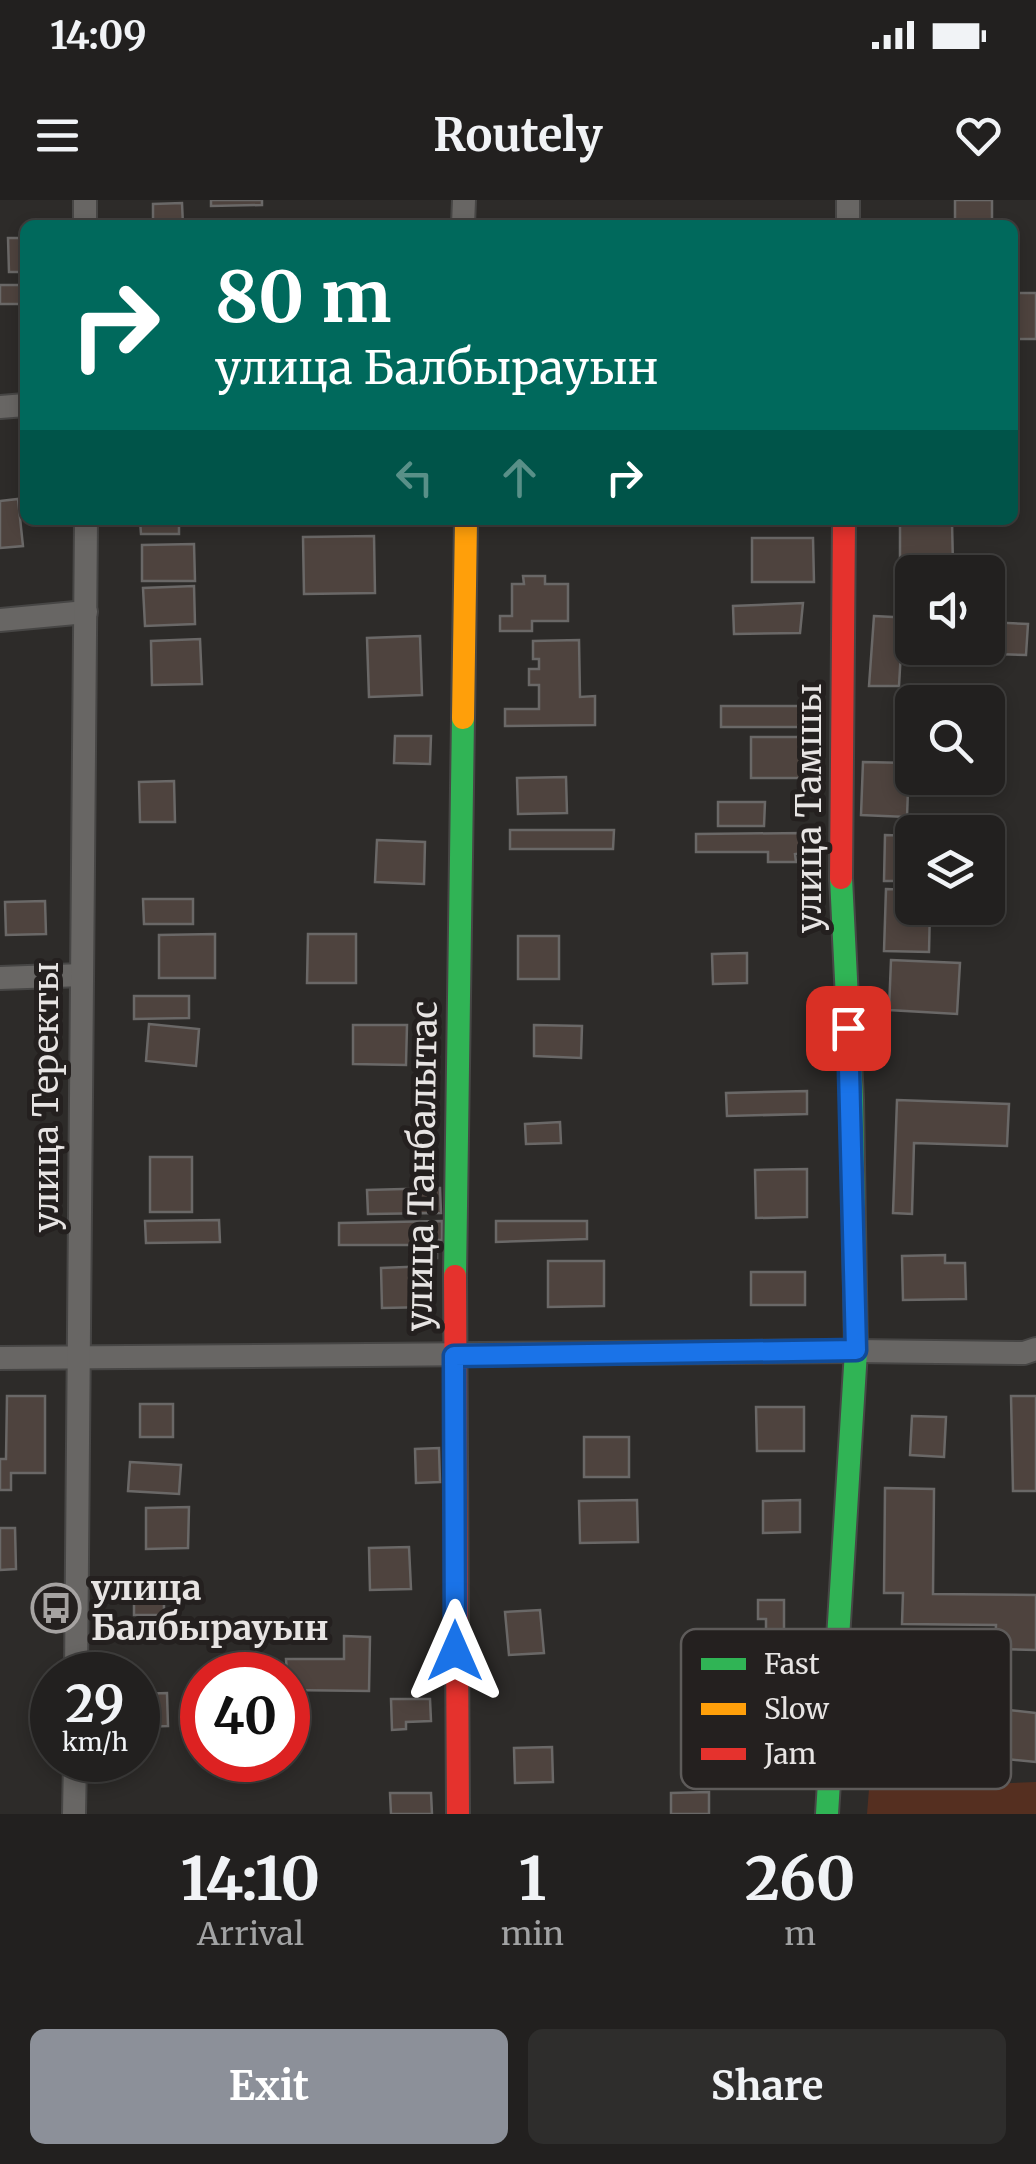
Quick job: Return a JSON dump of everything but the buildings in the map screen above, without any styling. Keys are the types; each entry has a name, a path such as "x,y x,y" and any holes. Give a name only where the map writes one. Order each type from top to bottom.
{"street":[{"name":"улица Теректы","path":"76,1652 86,525"},
{"name":"улица Танбалытас","path":"458,1814 454,1356 466,525"},
{"name":"улица Тамшы","path":"839,1629 856,1350 852,1100 840,850 844,525"},
{"path":"0,620 86,612"},
{"path":"0,978 82,976"},
{"path":"0,1358 856,1350 1032,1354"},
{"path":"74,1814 75,1782"},
{"name":"улица Тамшы","path":"828,1814 830,1789"}],"shaded area":[{"path":"1036,1782 1036,1814 867,1814 869,1789 1011,1789 1011,1783"}],"traffic: fast":[{"path":"455,1276 463,718"},
{"path":"839,1629 856,1351 852,1100 841,878"},
{"path":"827,1814 829,1789"}],"traffic: slow":[{"path":"463,718 466,525"}],"traffic: jam":[{"path":"841,878 844,525"},
{"path":"455,1276 458,1814"}],"place":[{"name":"улица Балбырауын","path":"56,1608"}],"route":[{"path":"455,1651 454,1356 856,1350 848,1028"}]}
